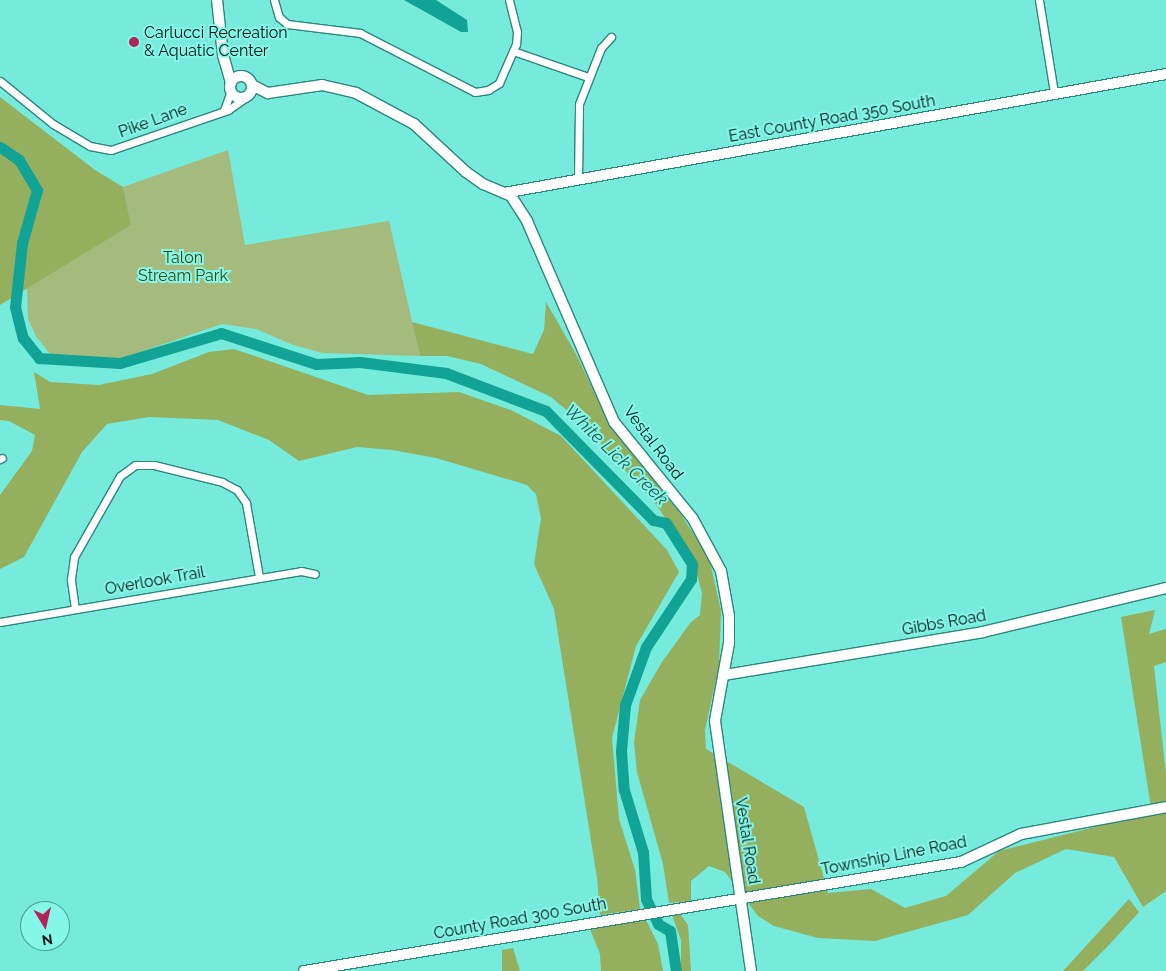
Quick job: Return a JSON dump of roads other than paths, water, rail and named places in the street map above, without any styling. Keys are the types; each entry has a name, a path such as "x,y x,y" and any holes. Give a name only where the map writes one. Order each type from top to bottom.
{"street":[{"path":"217,0 225,51 223,55 231,87 237,98 246,97 252,85 225,51"},
{"path":"274,0 279,17 287,24 346,29 360,33 474,92 488,90 499,83 513,51 517,32 509,0"},
{"path":"1039,0 1054,93"},
{"path":"578,179 578,111 588,77 601,48 611,37"},
{"path":"513,51 588,77"},
{"name":"East County Road 350 South","path":"504,193 1166,74"},
{"path":"224,110 231,87 237,77 244,76"},
{"name":"Pike Lane","path":"0,81 35,111 90,146 111,150 232,108 246,97"},
{"name":"Vestal Road","path":"252,85 268,93 298,88 338,87 378,104 414,124 483,184 504,193 515,201 527,221 614,422 693,519 713,553 726,593 729,616 724,675 715,721 751,971"},
{"name":"Vestal Road","path":"246,97 274,98 298,88"},
{"path":"75,609 71,579 74,557 120,476 135,465 172,470 222,482 237,490 246,504 259,578"},
{"name":"Overlook Trail","path":"0,622 301,571 315,574"},
{"name":"Gibbs Road","path":"724,675 983,632 1166,588"},
{"name":"Township Line Road","path":"741,899 961,862 1021,834 1166,807"},
{"name":"County Road 300 South","path":"304,971 621,916 741,899"}],"water":[{"path":"404,0 436,0 467,20 468,32 461,32"}],"waterway":[{"name":"White Lick Creek","path":"0,147 19,160 37,190 22,243 15,307 23,338 39,358 120,363 221,333 316,364 360,362 446,373 546,411 653,520 666,523 692,564 691,579 646,647 625,705 621,751 624,790 643,852 646,899 658,924 670,931 676,971"}],"place":[{"name":"Carlucci Recreation & Aquatic Center","path":"134,42"}],"park label":[{"name":"Talon Stream Park","path":"183,267"}]}
